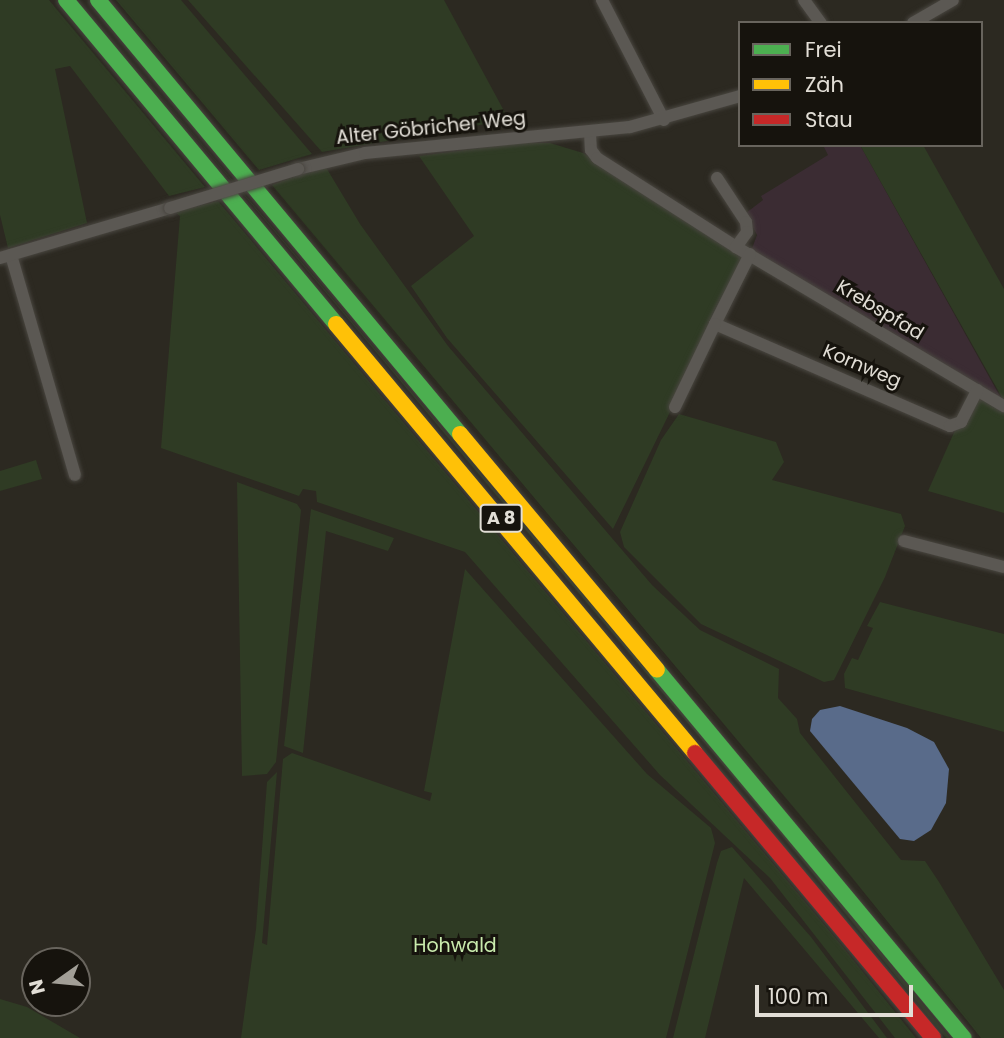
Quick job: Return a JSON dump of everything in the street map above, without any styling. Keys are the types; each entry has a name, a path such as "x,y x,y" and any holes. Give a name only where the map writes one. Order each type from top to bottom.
{"highway":[{"name":"A 8","path":"66,0 933,1038"},
{"name":"A 8","path":"98,0 964,1038"}],"street":[{"path":"602,0 664,120"},
{"path":"804,0 817,20"},
{"path":"916,21 953,0"},
{"name":"Alter Göbricher Weg","path":"75,475 5,257 298,169 365,153 590,133 664,120 738,97"},
{"name":"Krebspfad","path":"590,133 591,150 597,158 736,247 1004,406"},
{"path":"718,178 746,222 747,232 736,247"},
{"path":"675,407 750,254"},
{"name":"Kornweg","path":"715,324 950,426 961,422 977,390"},
{"path":"905,541 1004,568"}],"shaded area":[{"path":"824,147 861,147 1002,400 751,251 757,235 746,213 763,200 761,196 828,155"}],"green space":[{"path":"0,0 49,0 205,187 169,196 70,66 55,69 87,223 8,248 0,215"},
{"path":"80,0 774,821 950,1038 946,1038 772,823"},
{"path":"116,0 181,0 312,154 259,170"},
{"path":"188,0 444,0 509,120 322,152"},
{"path":"519,143 550,143 583,153 745,258 613,529 447,338 411,286 474,236 419,156"},
{"path":"861,147 924,147 1004,289 1004,401"},
{"path":"320,167 327,169 360,224 448,346 652,585 700,630 779,669 778,698 797,719 800,733 901,860 925,861 939,882 1004,990 1004,1038 981,1038 842,865 272,185"},
{"path":"218,201 916,1038 895,1038 770,878 660,775 465,552 317,502 316,491 303,489 299,496 161,448 180,216 175,212"},
{"path":"983,398 1004,411 1004,513 928,491 956,428 975,401"},
{"path":"679,414 776,442 784,462 772,480 901,514 905,526 885,577 834,680 824,682 701,624 624,547 620,532 661,440"},
{"path":"36,460 42,479 0,491 0,471"},
{"path":"237,482 297,504 301,510 276,762 267,774 242,776"},
{"path":"311,509 394,538 388,551 326,531 303,753 284,746"},
{"name":"Hohwald","path":"465,569 647,774 711,828 715,843 666,1038 241,1038 256,929 267,782 277,772 262,943 267,945 283,759 292,753 430,801 432,793 424,791"},
{"path":"880,602 1004,634 1004,732 845,688 844,674 852,658 858,660 873,628 867,626"},
{"path":"732,847 811,937 887,1038 879,1038 744,878 705,1038 673,1038 717,863 721,851"},
{"path":"0,999 21,1005 21,1017 44,1017 80,1038 0,1038"}],"water":[{"path":"840,706 907,728 934,742 949,769 946,803 931,830 914,841 900,839 810,731 812,719 820,710"}],"traffic: fast":[{"path":"66,0 336,324"},
{"path":"98,0 460,434"},
{"path":"657,670 964,1038"}],"traffic: slow":[{"path":"336,324 695,753"},
{"path":"460,434 657,670"}],"traffic: jam":[{"path":"695,753 933,1038"}]}
